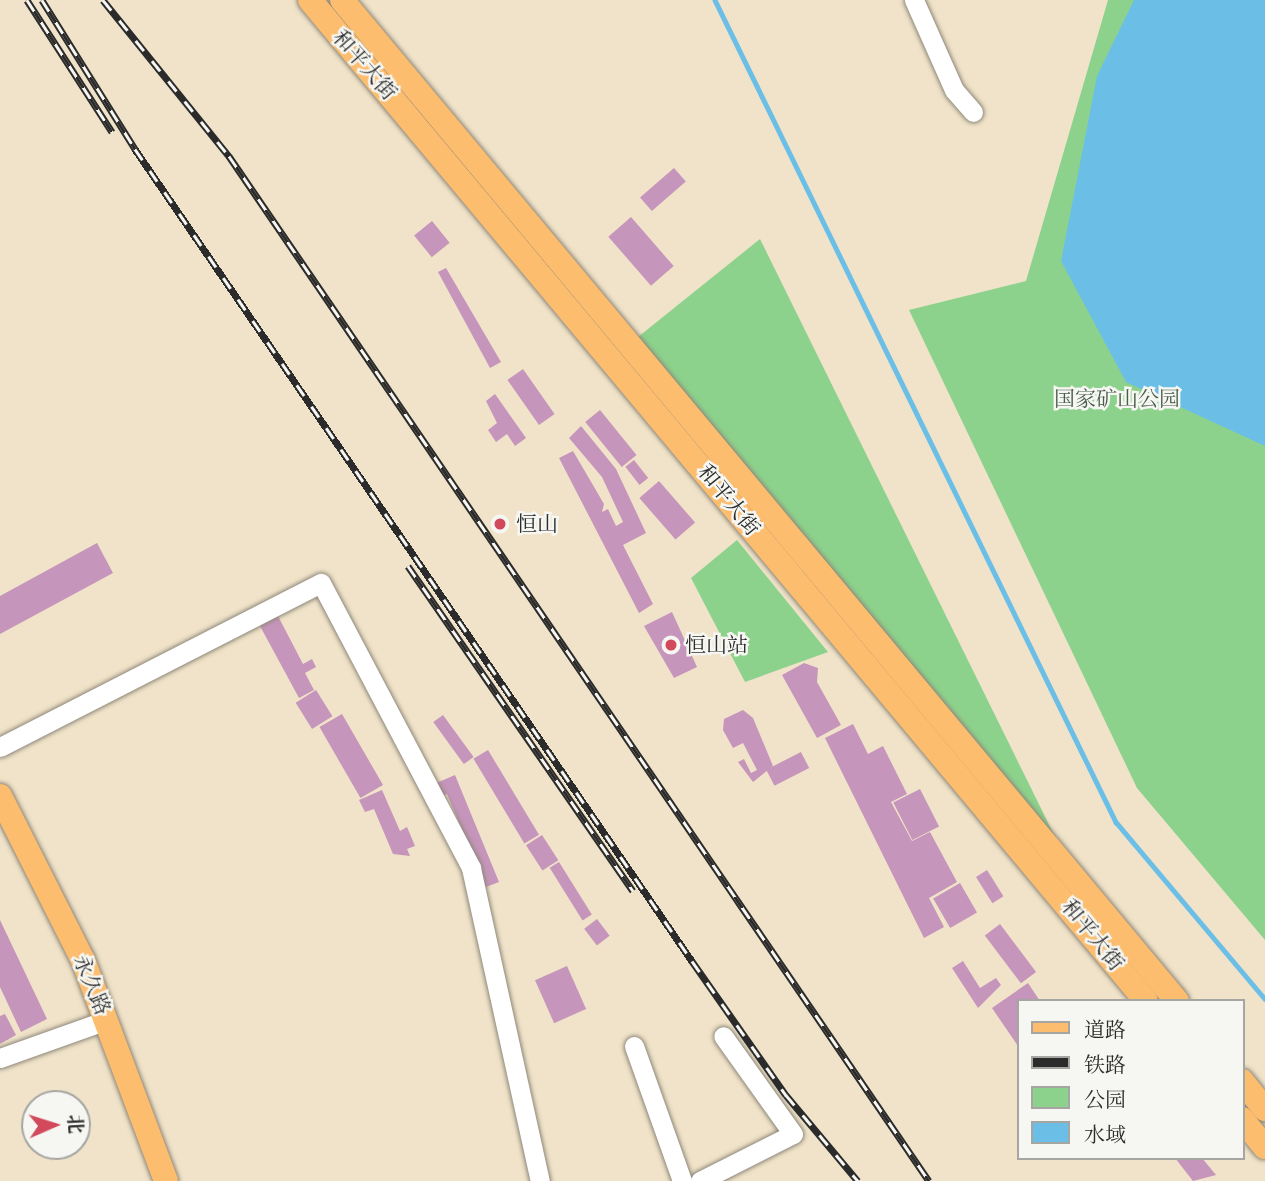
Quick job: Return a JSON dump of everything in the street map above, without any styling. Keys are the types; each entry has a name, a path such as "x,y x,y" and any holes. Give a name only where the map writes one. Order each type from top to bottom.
{"main road":[{"name":"和平大街","path":"310,0 1144,999"},
{"name":"和平大街","path":"342,0 1175,999"},
{"name":"永久路","path":"0,796 107,1020 166,1181"},
{"path":"1244,1083 1265,1109"},
{"path":"1244,1121 1265,1147"}],"street":[{"path":"914,0 954,89 973,112"},
{"path":"0,747 320,583 471,868 540,1181"},
{"path":"0,1058 107,1020"},
{"path":"701,1181 793,1134 723,1036"},
{"path":"634,1046 682,1181"}],"green space":[{"name":"国家矿山公园","path":"1108,0 1265,0 1265,940 1137,788 909,310 1026,281"},
{"path":"760,239 1064,855 638,337"},
{"path":"737,540 828,652 745,682 691,578"}],"water":[{"path":"1134,0 1265,0 1265,446 1126,382 1061,261 1097,76"}],"building":[{"path":"674,168 686,182 652,211 640,198"},
{"path":"631,217 674,266 651,286 608,237"},
{"path":"432,221 450,243 432,257 414,235"},
{"path":"446,268 501,362 490,368 438,272"},
{"path":"523,369 555,414 539,425 507,380"},
{"path":"495,394 526,438 515,446 507,434 496,442 488,430 497,423 486,401"},
{"path":"600,410 637,455 622,467 585,422"},
{"path":"581,426 616,469 646,533 623,545 653,604 639,613 559,458 573,451 604,504 602,512 608,509 616,526 623,522 602,477 569,438"},
{"path":"634,460 648,478 639,485 625,467"},
{"path":"659,481 695,523 675,540 639,498"},
{"path":"97,543 113,573 0,634 0,596"},
{"name":"恒山站","path":"672,612 697,667 674,678 644,626"},
{"path":"278,616 303,664 312,659 316,667 305,673 314,690 299,698 260,626"},
{"path":"804,663 818,668 817,682 841,725 817,738 782,675"},
{"path":"316,690 332,716 312,729 296,703"},
{"path":"743,710 753,718 773,766 753,782 738,762 744,759 751,773 757,770 743,743 733,748 723,730 724,719"},
{"path":"342,714 383,785 360,798 319,727"},
{"path":"443,715 474,757 464,764 433,722"},
{"path":"853,724 868,754 883,746 907,794 891,802 912,841 930,832 957,882 929,898 944,927 924,938 825,738"},
{"path":"488,750 539,835 524,844 473,759"},
{"path":"801,752 809,768 774,786 766,770"},
{"path":"455,775 499,882 486,887 447,794 439,797 434,784"},
{"path":"920,789 939,826 912,840 893,803"},
{"path":"382,790 400,831 407,827 415,846 407,849 410,856 393,854 374,809 365,812 359,800"},
{"path":"542,835 558,860 542,871 526,845"},
{"path":"559,862 592,915 583,920 550,868"},
{"path":"987,870 1003,896 992,903 976,877"},
{"path":"960,883 977,912 950,928 933,898"},
{"path":"597,919 610,936 597,945 584,929"},
{"path":"0,920 47,1019 21,1032 0,987"},
{"path":"1000,924 1036,972 1021,983 985,935"},
{"path":"963,961 980,988 996,978 1001,985 978,1008 952,968"},
{"path":"567,966 586,1009 554,1023 535,980"},
{"path":"1028,983 1039,999 1016,999 1016,1043 992,1008"},
{"path":"5,1014 16,1035 0,1044 0,1016"},
{"path":"1177,1160 1204,1160 1216,1175 1193,1181"}],"waterway":[{"path":"715,0 1116,822 1265,999"}],"railway":[{"path":"27,0 112,132"},
{"path":"42,0 135,149 692,961 786,1095 858,1181"},
{"path":"103,0 229,156 929,1181"},
{"path":"408,566 633,891"}],"place":[{"name":"恒山","path":"500,524"},
{"name":"恒山站","path":"671,645"}]}
